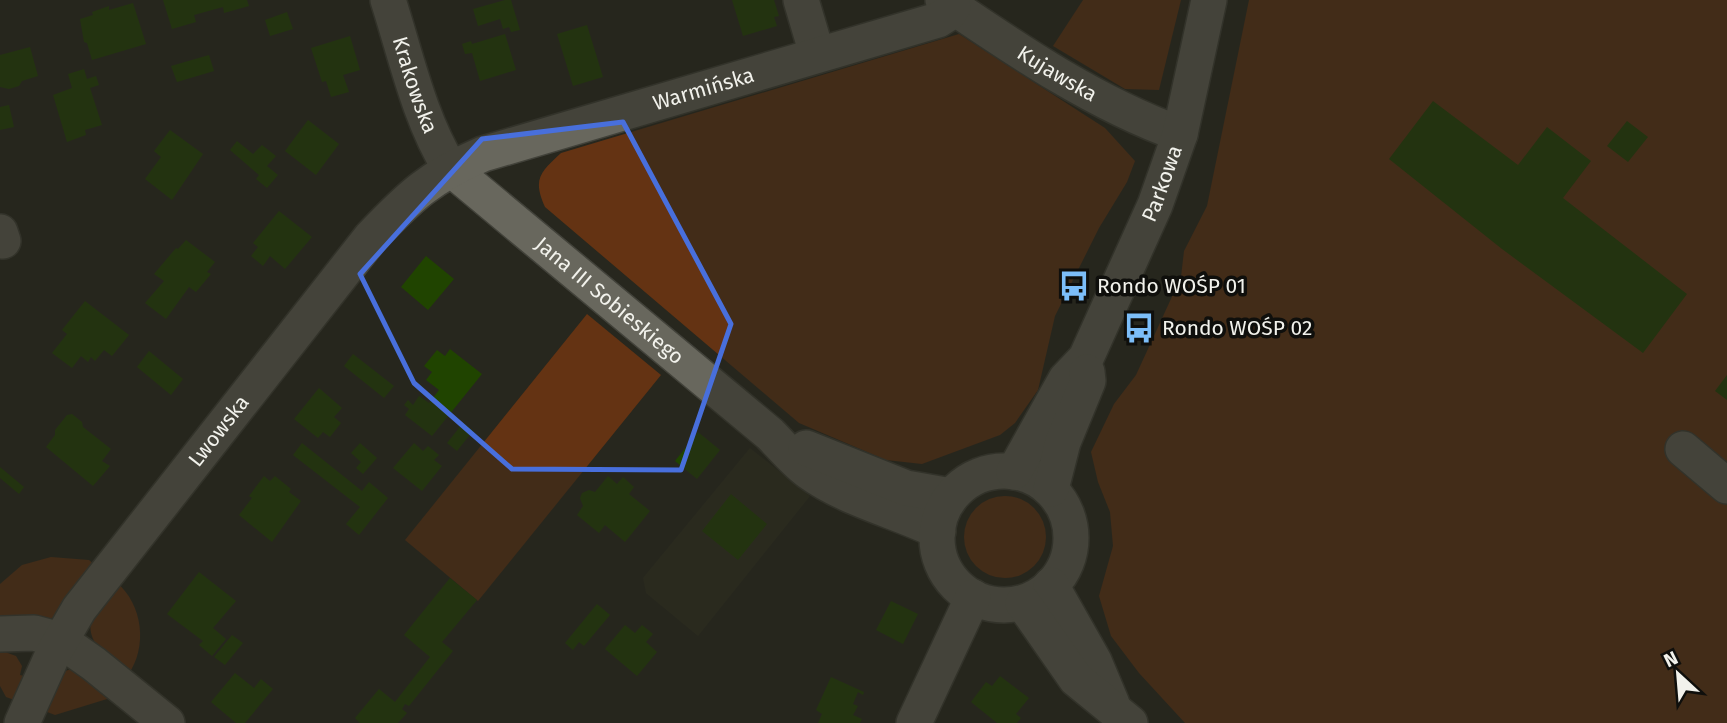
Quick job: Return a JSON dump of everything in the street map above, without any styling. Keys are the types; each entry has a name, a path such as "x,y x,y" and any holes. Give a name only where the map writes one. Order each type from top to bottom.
{"street":[{"name":"Krakowska","path":"388,0 422,108 439,150 450,168"},
{"path":"801,0 817,54"},
{"name":"Parkowa","path":"1014,472 1066,379 1086,358 1155,205 1180,134 1209,0"},
{"name":"Warmińska","path":"450,168 483,154 938,20 949,13 948,3"},
{"name":"Kujawska","path":"948,3 1104,102 1180,134"},
{"name":"Jana III Sobieskiego","path":"450,168 770,434 808,472 851,495 938,531"},
{"name":"Lwowska","path":"22,723 60,640 79,609 371,237 420,187 450,168"},
{"name":"Parkowa","path":"1051,489 1063,442 1088,382 1086,358"},
{"name":"Jana III Sobieskiego","path":"770,434 906,488 951,496"},
{"path":"1683,449 1727,486"},
{"path":"987,472 1014,472 1030,477 1051,489 1063,508 1069,525 1070,545 1064,567 1037,594 997,605 973,597 950,579 939,557 937,544 940,518 951,496 973,478 987,472"},
{"path":"1037,594 1094,661 1123,717"},
{"path":"914,723 973,597"},
{"path":"0,634 34,633 60,640 167,723"}],"highlighted area":[{"path":"623,122 731,324 681,470 512,469 414,383 360,274 482,139"}],"shaded area":[{"path":"1083,0 1181,0 1159,90 1125,89 1053,46"},
{"path":"1249,0 1727,0 1727,723 1185,723 1139,673 1111,636 1099,596 1113,546 1110,512 1098,482 1091,452 1114,404 1136,375 1181,277 1184,251 1207,206"},
{"path":"959,34 1105,128 1135,161 1127,182 1099,228 1055,316 1038,390 1015,423 1000,435 922,464 886,460 799,423 545,207 539,182 548,165 561,153"},
{"path":"587,314 661,375 478,601 405,540"},
{"path":"750,448 810,496 698,636 646,593 643,578"},
{"path":"997,496 1013,496 1028,503 1039,514 1046,529 1043,553 1034,566 1013,578 997,578 982,571 971,560 964,545 964,529 971,514 982,503"},
{"path":"51,557 89,560 96,566 54,618 0,623 0,584 22,565"},
{"path":"116,582 132,602 140,626 138,652 128,675 102,652 91,630 95,611"},
{"path":"0,653 16,656 22,666 20,675 28,677 20,702 6,697 0,686"},
{"path":"71,669 112,694 107,699 55,715 42,710 63,672"}],"building":[{"path":"163,0 247,0 249,6 224,13 223,7 194,15 196,22 172,29"},
{"path":"511,0 520,30 511,32 509,27 503,29 500,19 478,26 473,9"},
{"path":"732,0 774,0 779,16 774,17 777,26 743,36"},
{"path":"133,3 146,44 92,60 87,43 84,42 80,19 109,6 109,10"},
{"path":"287,12 293,29 270,36 265,20"},
{"path":"587,25 603,77 573,86 557,34"},
{"path":"505,34 516,70 480,81 472,53 465,54 462,44 471,41 472,44"},
{"path":"350,36 360,70 343,75 349,92 331,97 326,81 322,82 311,48"},
{"path":"30,47 38,76 9,89 0,87 0,55"},
{"path":"209,55 214,71 177,82 171,66"},
{"path":"84,69 87,79 96,76 99,85 90,88 102,125 85,130 86,135 67,142 53,95 72,88 68,74"},
{"path":"1433,101 1518,165 1547,127 1591,161 1563,198 1687,294 1643,353 1502,249 1389,159"},
{"path":"9,105 14,127 0,130 0,107"},
{"path":"308,120 339,144 316,175 285,151"},
{"path":"1627,121 1648,137 1628,162 1607,146"},
{"path":"170,130 203,154 172,200 145,179 161,157 154,151"},
{"path":"237,141 253,154 262,145 276,156 267,166 278,175 267,188 256,179 259,175 230,150"},
{"path":"279,211 312,237 285,269 270,256 263,266 251,256 258,247 253,243"},
{"path":"186,240 215,262 207,272 211,274 196,292 189,287 166,319 145,303 164,281 154,274"},
{"path":"426,256 454,279 428,310 401,287"},
{"path":"85,301 129,335 112,356 104,350 95,361 91,357 88,362 81,356 72,368 52,353 67,334 62,330"},
{"path":"450,349 482,374 432,436 405,415 409,409 404,405 408,400 413,405 419,396 429,403 439,390 426,380 432,372 424,366 437,350 445,356"},
{"path":"149,351 183,379 171,395 137,367"},
{"path":"353,354 394,386 384,398 344,366"},
{"path":"1727,375 1727,400 1715,391"},
{"path":"319,388 342,408 334,417 341,423 330,437 323,432 318,438 294,419"},
{"path":"72,414 82,422 83,427 111,449 102,461 110,466 93,486 46,447 55,435 55,430 67,415"},
{"path":"463,423 473,431 457,451 447,443"},
{"path":"698,432 720,450 697,479 675,461"},
{"path":"302,443 362,491 369,482 388,498 359,535 346,524 360,507 293,455"},
{"path":"360,443 377,458 363,474 356,468 361,462 351,453"},
{"path":"414,443 423,451 428,446 439,455 434,460 442,466 422,491 393,468"},
{"path":"0,467 24,487 19,494 0,478"},
{"path":"264,476 270,481 275,476 301,501 272,542 239,515"},
{"path":"608,476 617,484 623,477 634,487 629,494 650,511 625,542 605,525 599,533 577,515 583,506 580,498 582,493 589,490 595,492"},
{"path":"731,494 767,524 738,560 702,531"},
{"path":"199,572 236,601 213,628 226,639 212,656 199,645 203,641 167,614"},
{"path":"450,578 477,600 442,642 453,651 409,706 405,704 402,709 407,713 398,723 360,723 355,718 379,689 395,702 430,657 404,635"},
{"path":"891,601 918,614 903,644 876,630"},
{"path":"597,604 610,615 584,646 579,642 573,650 565,643"},
{"path":"625,625 635,633 642,625 653,634 646,642 657,652 637,676 605,649"},
{"path":"232,635 243,643 225,665 214,657"},
{"path":"235,673 254,688 261,679 273,689 245,723 236,723 211,702"},
{"path":"1000,676 1029,698 1016,714 1021,718 1017,723 997,723 971,702 986,682 992,686"},
{"path":"831,677 864,692 863,695 858,692 853,704 858,706 853,715 862,719 860,723 818,723 822,714 816,710"}],"place":[{"name":"Rondo WOŚP 01","path":"1074,286"},
{"name":"Rondo WOŚP 02","path":"1139,328"}]}
